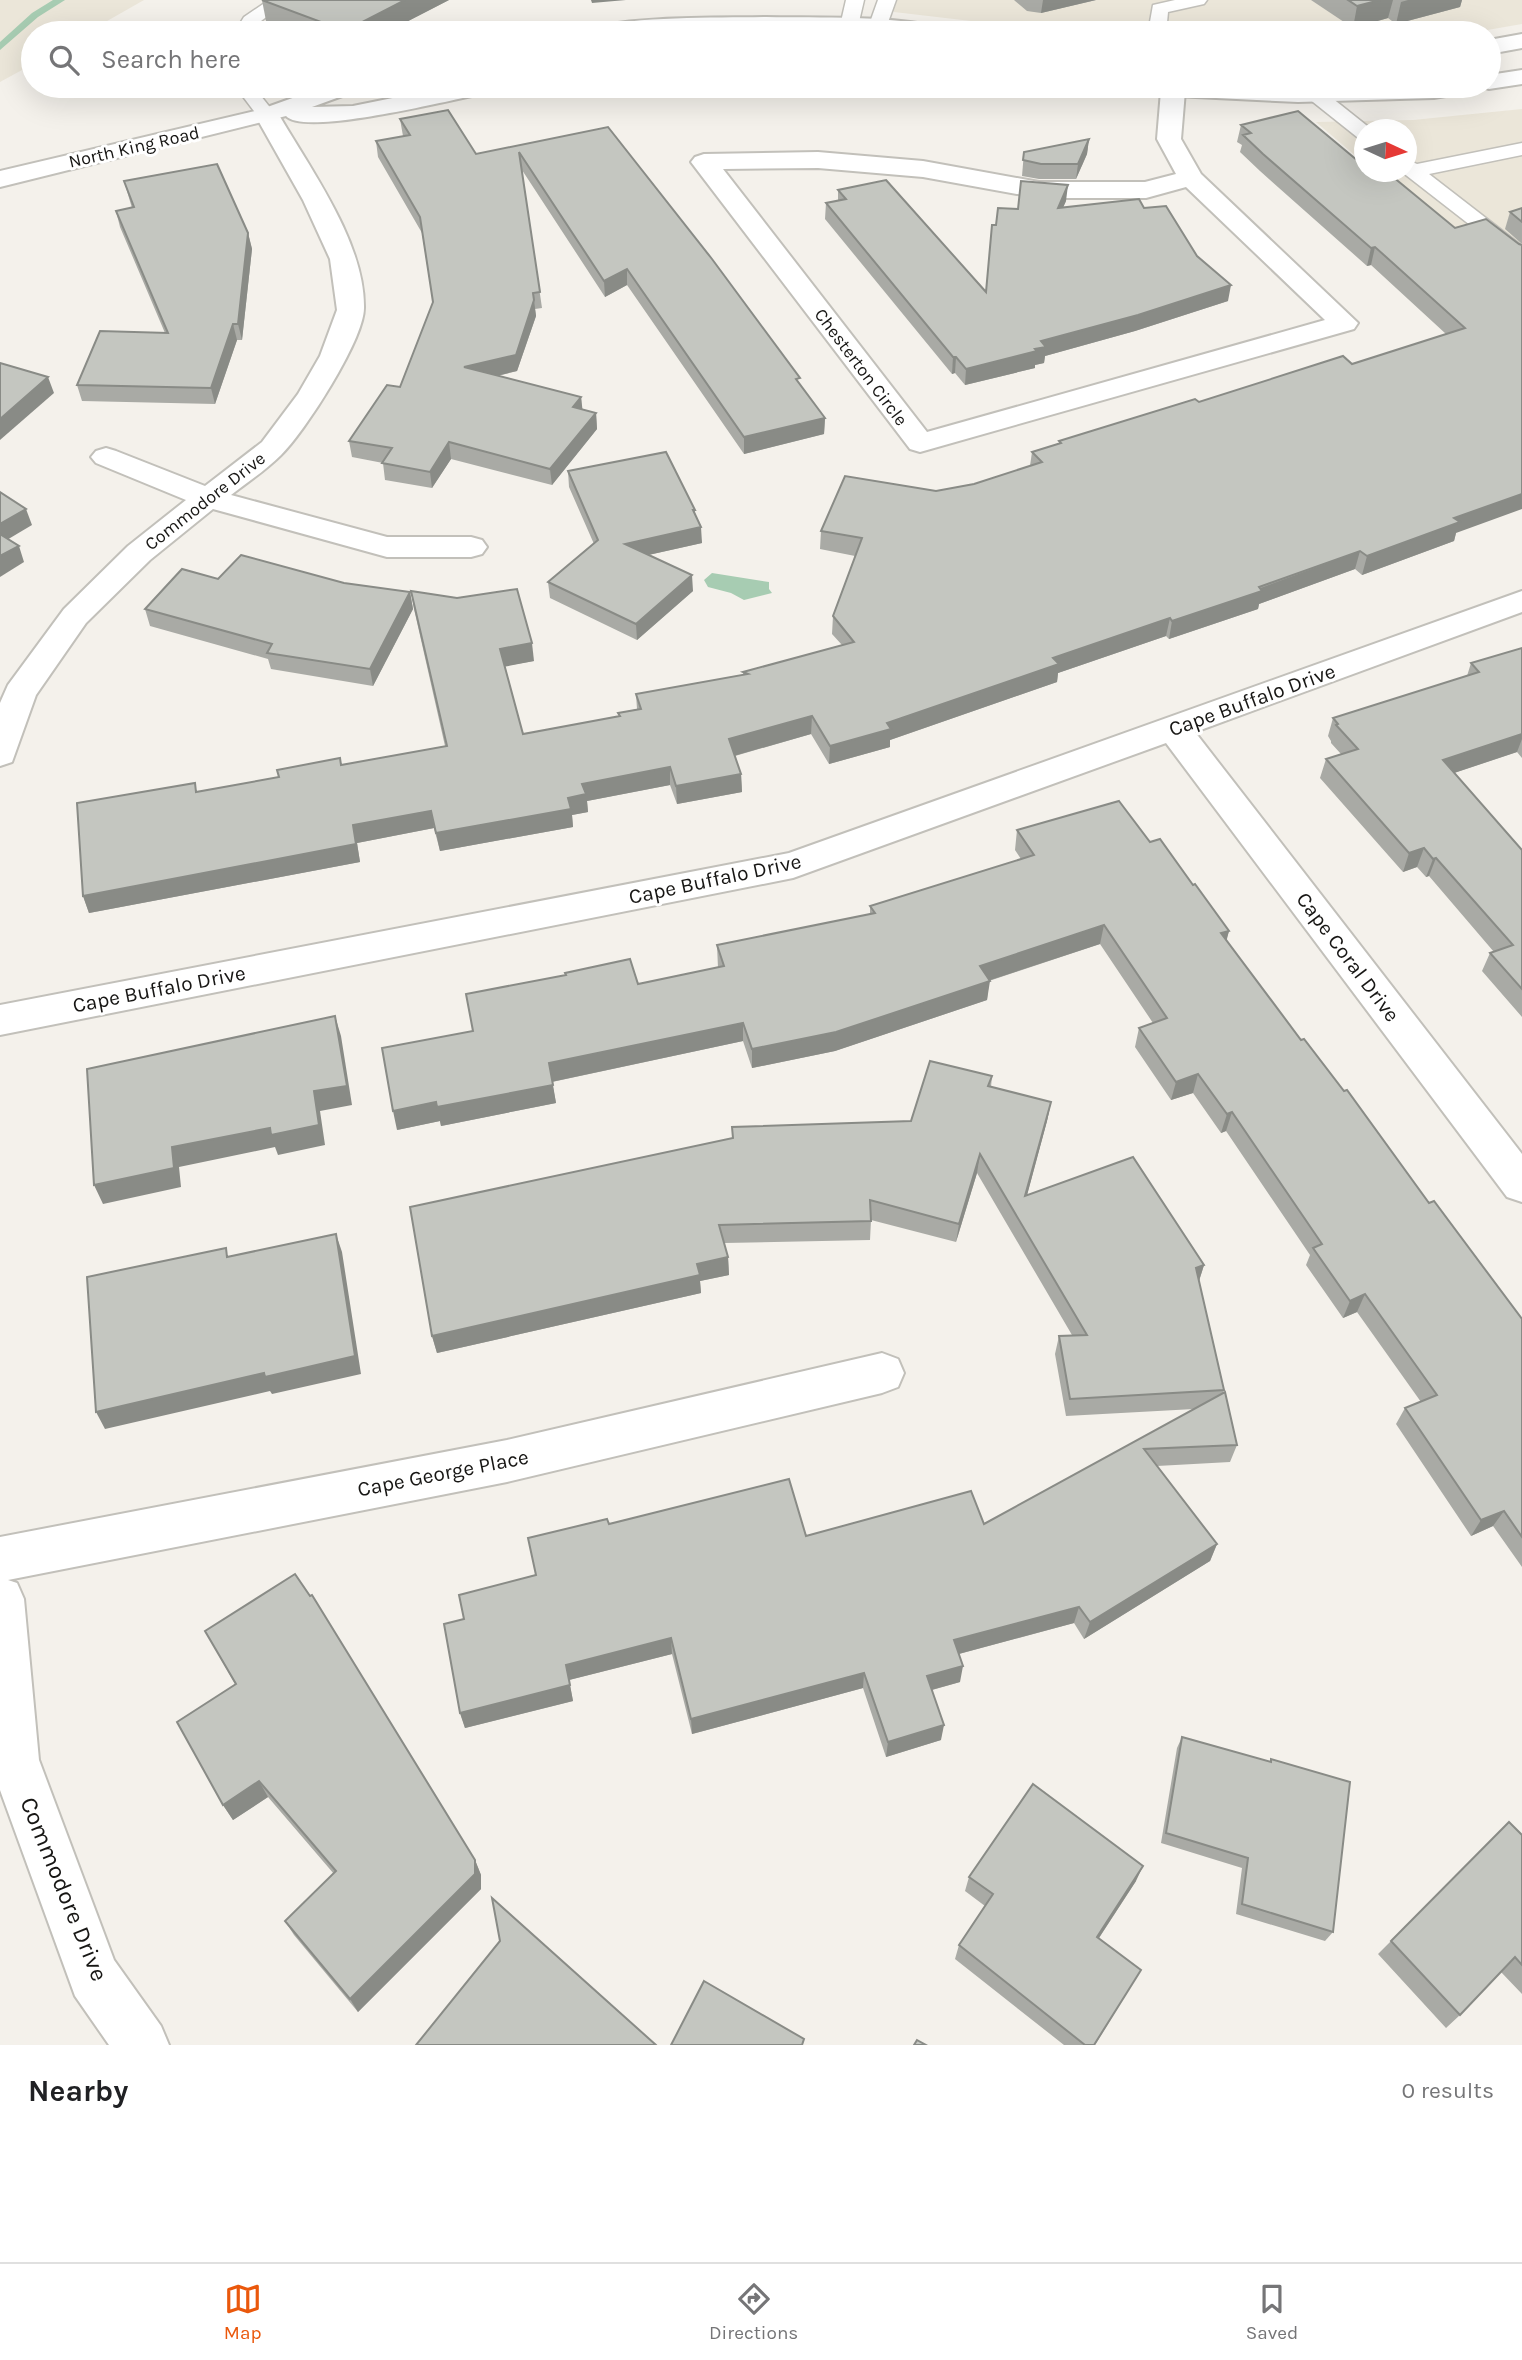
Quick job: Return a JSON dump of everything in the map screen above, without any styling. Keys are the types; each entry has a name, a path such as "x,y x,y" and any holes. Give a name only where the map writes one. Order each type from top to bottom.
{"street":[{"path":"1501,45 1522,41"},
{"path":"1501,80 1522,77"},
{"name":"North King Road","path":"0,179 267,115 314,98"},
{"name":"North King Road","path":"267,115 353,113 427,98"},
{"name":"Chesterton Circle","path":"1172,98 1169,139 1191,178 1344,323 919,443 704,162 831,161 923,169 1039,190 1146,190 1191,178"},
{"name":"Commodore Drive","path":"0,754 20,693 75,616 139,553 272,448 312,396 334,356 351,310 343,259 316,200 267,115"},
{"path":"106,457 210,499 387,547 471,547"},
{"name":"Cape Buffalo Drive","path":"0,1020 793,865 1522,601"},
{"name":"Cape Coral Drive","path":"1174,729 1522,1185"},
{"name":"Cape George Place","path":"0,1559 507,1461 882,1373"},
{"name":"Commodore Drive","path":"0,1599 14,1760 94,1977 142,2045"}],"lane":[{"path":"250,21 280,0"},
{"path":"850,21 855,0"},
{"path":"880,21 887,0"},
{"path":"1158,21 1159,9 1198,0"},
{"path":"254,98 267,115"},
{"path":"1320,98 1354,125"},
{"path":"1417,167 1522,149"},
{"path":"1417,174 1522,256"}],"shaded area":[{"path":"0,0 144,0 107,21 21,21 21,71 0,82"},
{"path":"890,0 1522,0 1522,24 1501,28 1501,21 972,21 894,12"},
{"path":"1522,109 1522,297 1386,182 1417,182 1417,120"},
{"path":"1354,121 1354,154 1316,122"},
{"path":"712,573 769,582 772,593 744,600 731,593 708,587 704,580"}],"building":[{"path":"262,0 405,0 364,21 318,21"},
{"path":"1348,0 1380,0 1357,6"},
{"path":"448,110 476,154 608,127 712,259 800,378 796,379 825,418 744,437 627,269 604,281 519,152 540,292 533,293 534,300 516,355 464,367 581,397 573,407 596,413 550,469 449,442 430,472 382,463 392,448 349,441 387,385 400,387 433,302 420,217 376,141 410,135 400,119"},
{"path":"1298,111 1354,158 1354,182 1399,182 1455,228 1486,219 1522,245 1522,494 1454,518 1460,522 1367,556 1360,551 1259,587 1262,591 1172,621 1170,618 1053,658 1059,664 887,723 891,729 830,746 812,716 729,739 741,774 676,786 670,767 582,784 586,794 568,798 571,809 436,833 431,811 353,825 356,844 83,896 77,803 195,783 196,792 279,777 277,770 340,758 341,765 447,746 411,591 457,598 517,589 532,643 500,649 523,734 620,716 618,713 641,709 636,694 748,674 743,672 854,642 833,616 862,538 821,531 845,476 936,491 974,484 1042,462 1032,452 1061,443 1059,441 1195,399 1199,402 1343,356 1352,364 1465,328 1375,247 1371,248 1263,154 1243,135 1251,133 1241,125"},
{"path":"1089,139 1078,164 1041,164 1023,160 1024,152"},
{"path":"217,164 248,233 238,324 233,324 211,388 77,385 100,331 168,333 116,211 134,207 124,181"},
{"path":"886,180 986,292 992,225 996,225 998,208 1018,209 1021,181 1068,185 1058,208 1139,199 1144,208 1166,206 1197,256 1231,285 1138,315 1041,341 1046,347 1035,349 1037,351 966,369 953,357 826,203 846,199 838,190"},
{"path":"1522,208 1522,222 1510,212"},
{"path":"0,363 48,377 0,419"},
{"path":"666,452 701,527 625,544 692,575 636,624 548,582 598,540 568,471"},
{"path":"0,492 26,509 0,524"},
{"path":"0,534 19,546 0,556"},
{"path":"241,555 344,583 410,592 370,669 267,653 272,644 145,609 182,569 218,579"},
{"path":"1522,648 1522,734 1443,760 1522,850 1522,989 1490,953 1513,945 1436,858 1433,859 1424,848 1409,853 1326,759 1358,749 1333,718 1479,672 1471,663"},
{"path":"1119,801 1150,842 1160,839 1229,931 1221,933 1301,1040 1304,1039 1344,1091 1347,1090 1429,1203 1434,1201 1522,1319 1522,1537 1504,1511 1481,1520 1405,1408 1437,1395 1365,1294 1350,1301 1313,1248 1322,1244 1232,1112 1227,1114 1198,1074 1176,1082 1139,1028 1167,1018 1104,925 980,966 990,981 836,1032 752,1049 743,1023 549,1063 553,1085 437,1107 436,1102 393,1111 382,1048 473,1031 466,994 566,975 565,973 630,959 638,984 724,966 717,945 875,913 870,906 1034,855 1017,830"},
{"path":"335,1016 347,1086 314,1091 319,1125 271,1135 270,1128 172,1147 174,1168 94,1185 87,1069"},
{"path":"930,1061 992,1076 988,1086 1051,1102 1025,1196 1133,1157 1204,1265 1196,1268 1224,1390 1070,1399 1059,1336 1087,1335 980,1154 959,1224 870,1200 871,1221 719,1225 728,1257 697,1264 700,1275 432,1336 410,1207 733,1138 732,1127 911,1121"},
{"path":"336,1234 355,1356 265,1377 264,1373 96,1412 87,1277 226,1248 227,1257"},
{"path":"1225,1392 1237,1445 1144,1449 1217,1544 1090,1622 1079,1607 954,1640 963,1666 927,1676 944,1725 888,1742 864,1673 691,1719 671,1638 566,1665 570,1685 460,1713 444,1624 464,1619 459,1595 536,1575 528,1538 607,1519 609,1524 789,1479 806,1536 971,1491 984,1524"},
{"path":"295,1574 310,1596 312,1595 475,1860 475,1874 350,1999 285,1921 336,1871 259,1781 223,1805 177,1722 236,1684 205,1631"},
{"path":"1182,1737 1350,1782 1333,1932 1242,1904 1248,1858 1166,1833"},
{"path":"1033,1784 1143,1866 1097,1937 1141,1970 1094,2045 1085,2045 959,1945 993,1894 969,1877"},
{"path":"1509,1822 1522,1835 1522,1965 1515,1957 1460,2015 1391,1941"},
{"path":"492,1898 656,2045 416,2045 500,1941"},
{"path":"704,1981 804,2039 802,2045 671,2045"}],"waterway":[{"path":"28,21 60,0"},
{"path":"0,47 21,28"}]}
